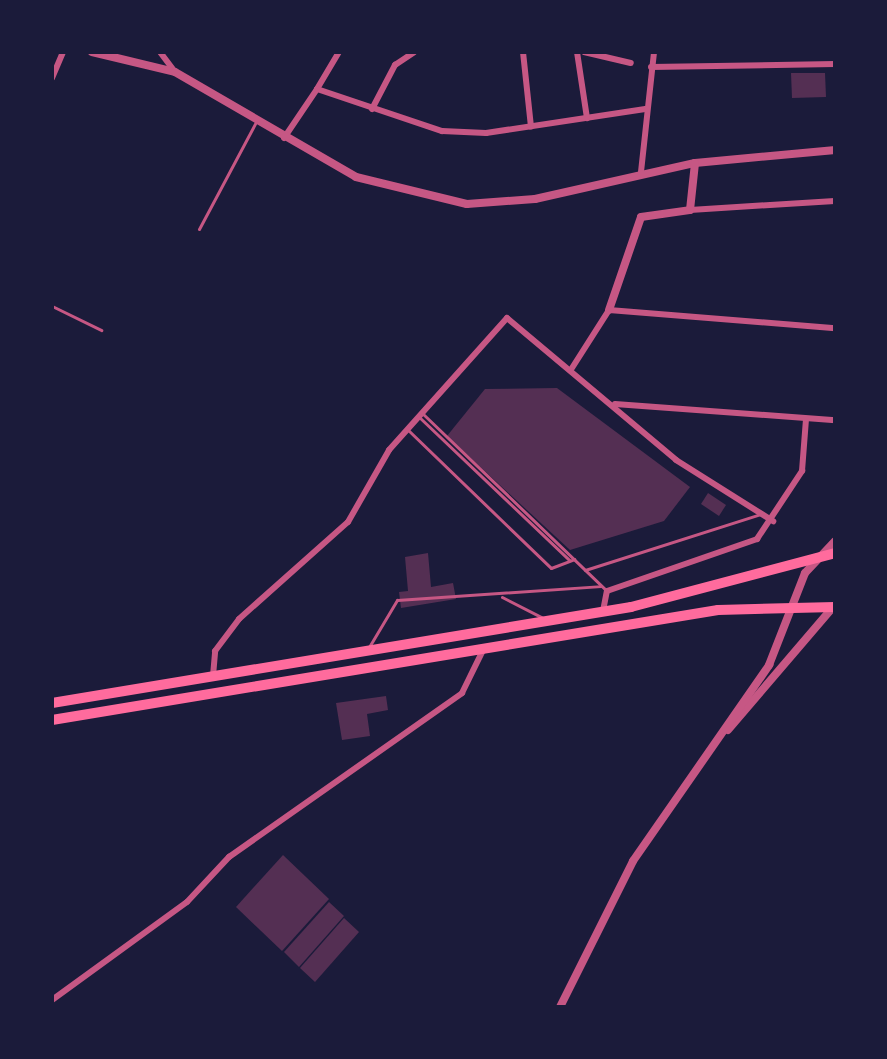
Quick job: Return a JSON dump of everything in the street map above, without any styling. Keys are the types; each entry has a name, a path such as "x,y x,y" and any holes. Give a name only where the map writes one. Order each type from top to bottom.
{"highway":[{"path":"52,703 603,611 835,553"},
{"path":"52,720 484,648 765,606 799,603 834,607"}],"street":[{"path":"52,78 63,52"},
{"path":"92,52 175,72 256,122 356,177 467,204 535,199 641,172 695,163 835,150"},
{"path":"160,52 175,72"},
{"path":"284,138 339,52"},
{"path":"372,109 395,65 414,52"},
{"path":"523,52 531,127"},
{"path":"577,52 587,118"},
{"path":"584,52 631,63"},
{"path":"641,172 645,109 654,52"},
{"path":"651,67 835,64"},
{"path":"317,89 442,131 531,127 645,109"},
{"path":"690,210 695,163"},
{"path":"572,368 609,310 641,217 690,210 835,201"},
{"path":"609,310 835,328"},
{"path":"213,676 215,651 239,619 348,522 407,429 507,318 572,368 676,460 773,521"},
{"path":"613,404 835,420"},
{"path":"603,611 604,589 745,547 773,521 802,471 806,419"},
{"path":"560,1007 633,861 712,749 786,628 799,603 812,561 835,541"},
{"path":"765,606 786,628"},
{"path":"712,749 834,607"},
{"path":"52,1000 187,902 229,857 462,693 484,648"}],"lane":[{"path":"199,229 256,122"},
{"path":"52,306 101,330"},
{"path":"420,414 604,589"},
{"path":"407,429 551,568 572,560"},
{"path":"585,570 762,514"},
{"path":"367,650 397,600 459,592 501,597 604,589"},
{"path":"501,597 549,620"}],"building":[{"path":"791,73 825,73 826,97 792,98"},
{"path":"557,388 690,487 664,521 570,550 447,436 485,389"},
{"path":"708,493 726,505 719,516 701,504"},
{"path":"428,553 431,587 453,583 456,599 401,608 399,592 408,591 405,557"},
{"path":"386,696 388,710 367,714 370,736 342,740 336,703"},
{"path":"283,855 329,899 282,951 236,907"},
{"path":"329,902 344,916 299,967 284,952"},
{"path":"344,918 359,932 315,982 300,968"}]}
